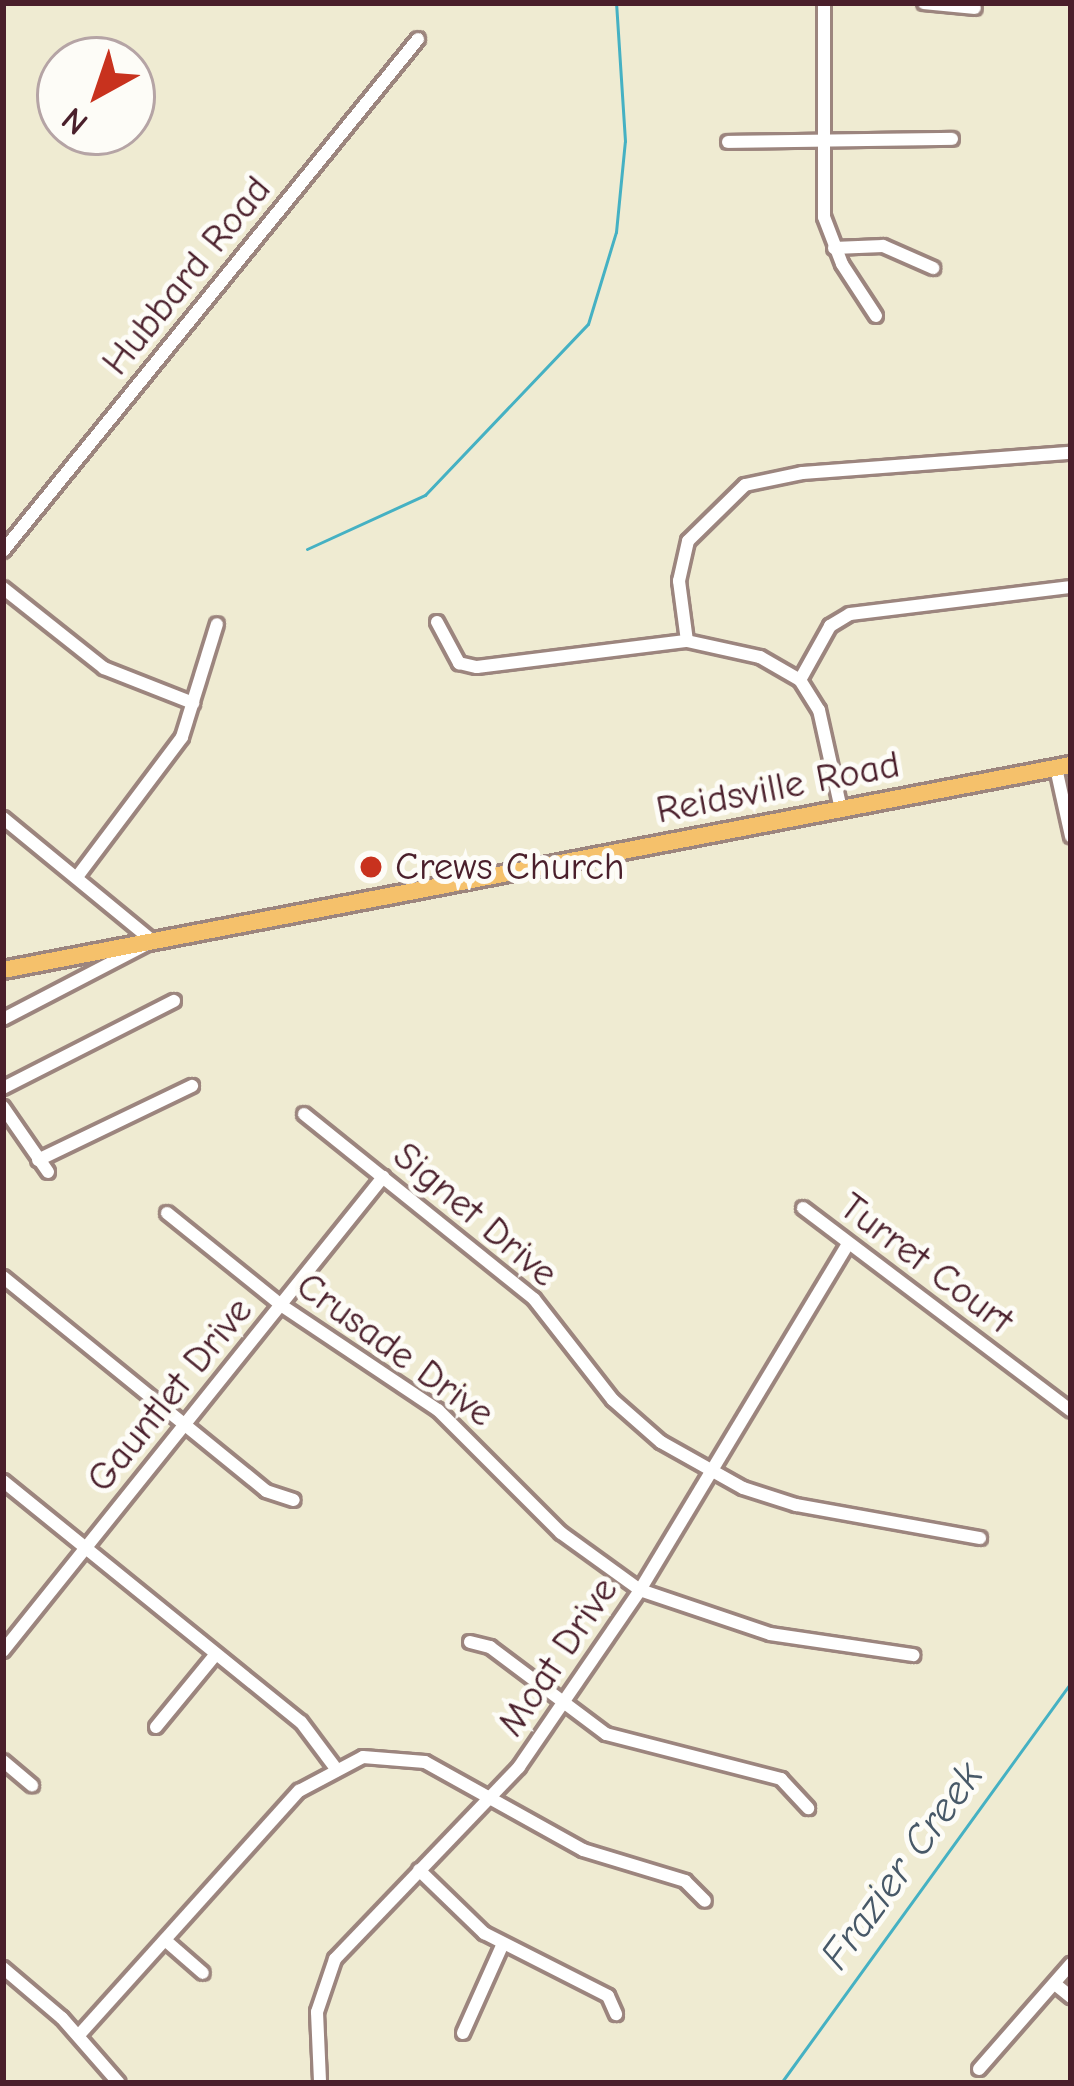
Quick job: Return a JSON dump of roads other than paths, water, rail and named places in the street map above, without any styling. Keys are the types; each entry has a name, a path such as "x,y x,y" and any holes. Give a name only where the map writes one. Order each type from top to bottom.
{"highway":[{"name":"Reidsville Road","path":"3,970 1064,766"}],"street":[{"path":"824,3 822,202 834,248 876,316"},
{"path":"924,3 975,8"},
{"name":"Hubbard Road","path":"3,551 418,38"},
{"path":"728,142 952,139"},
{"path":"834,248 884,246 933,268"},
{"path":"687,641 679,581 688,541 745,485 802,472 1071,453"},
{"path":"800,680 830,626 850,614 1071,587"},
{"path":"3,588 104,668 193,704"},
{"path":"436,622 459,663 477,667 687,641 720,643 800,680 820,714 841,809"},
{"path":"77,877 166,765 193,704 218,624"},
{"path":"1064,766 1071,836"},
{"path":"3,818 153,941 3,1019"},
{"path":"3,1088 174,1000"},
{"path":"38,1160 193,1087"},
{"path":"3,1107 49,1172"},
{"name":"Signet Drive","path":"304,1114 534,1299 635,1422 711,1470 796,1505 980,1538"},
{"name":"Gauntlet Drive","path":"3,1651 383,1177"},
{"name":"Turret Court","path":"803,1208 1071,1412"},
{"name":"Crusade Drive","path":"167,1213 281,1305 438,1410 562,1533 640,1590 770,1634 914,1655"},
{"name":"Moat Drive","path":"320,2081 315,2031 328,1974 358,1927 493,1800 561,1707 640,1590 848,1244"},
{"path":"3,1277 266,1491 294,1500"},
{"path":"3,1481 287,1711 334,1766"},
{"path":"3,1624 16,1634"},
{"path":"470,1642 490,1647 561,1707 606,1734 781,1779 808,1808"},
{"path":"156,1727 216,1654"},
{"path":"79,2035 299,1791 334,1766 378,1755 410,1758 583,1850 685,1881 705,1900"},
{"path":"3,1761 32,1785"},
{"path":"419,1870 502,1946 608,1996 616,2014"},
{"path":"165,1940 203,1973"},
{"path":"463,2033 502,1946"},
{"path":"980,2069 1071,1964"},
{"path":"3,1968 79,2035 119,2083"},
{"path":"1055,1984 1071,1997"}],"waterway":[{"path":"307,549 425,495 588,324 616,232 625,141 616,3"},
{"name":"Frazier Creek","path":"781,2083 1071,1683"}],"place":[{"name":"Crews Church","path":"371,867"}]}
